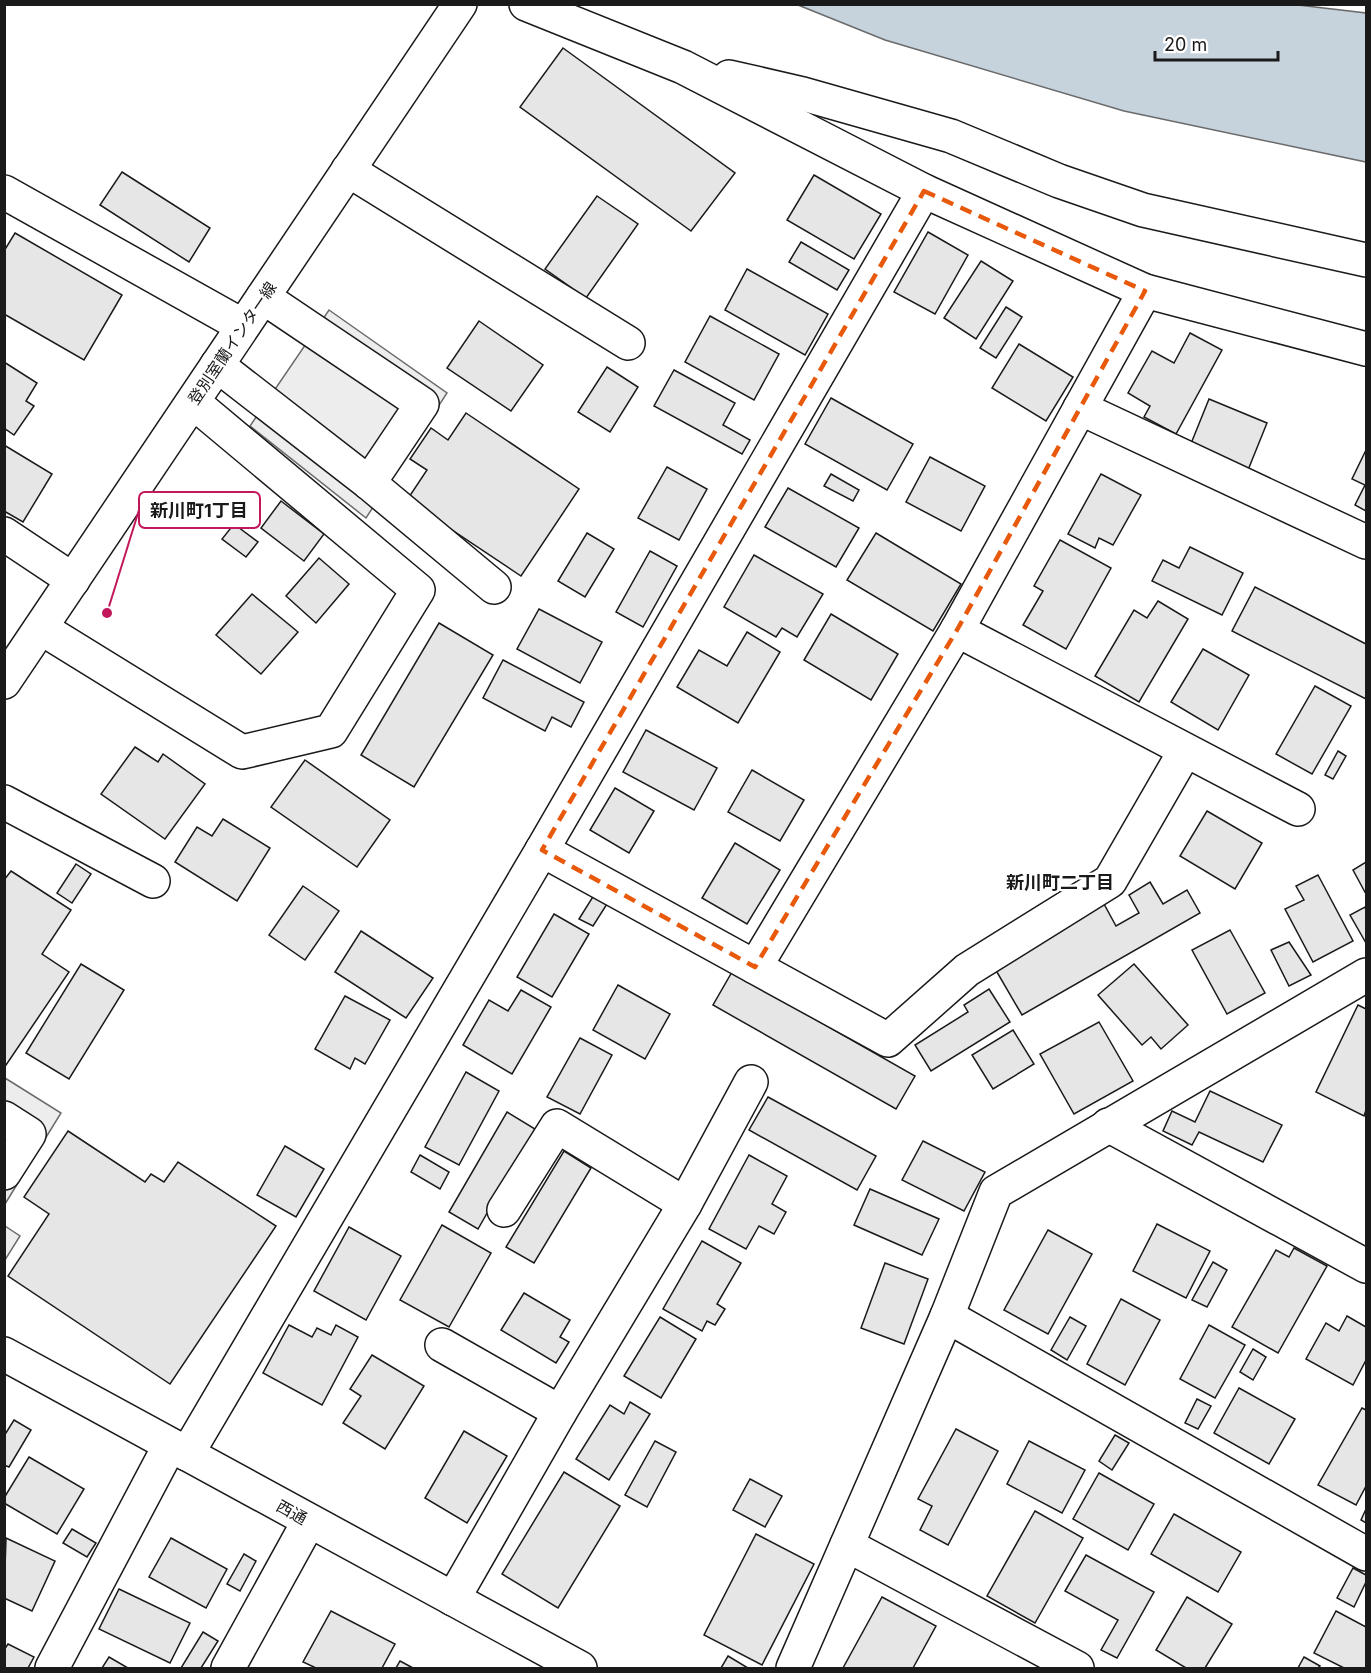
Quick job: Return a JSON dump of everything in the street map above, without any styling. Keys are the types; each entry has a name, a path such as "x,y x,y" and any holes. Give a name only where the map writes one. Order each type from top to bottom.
{"street":[{"name":"登別室蘭インター線","path":"4,682 460,4"},
{"path":"526,4 683,67 924,191 1145,291 1366,350"},
{"path":"683,67 803,94 951,136 1059,180 1143,210 1366,260"},
{"path":"348,170 627,343"},
{"path":"52,1668 178,1450 542,850 924,191"},
{"path":"4,192 243,326"},
{"path":"755,967 957,630 1145,291"},
{"path":"263,297 422,404 369,483"},
{"path":"217,365 369,483 494,586"},
{"path":"40,628 242,752 331,732 418,590 193,402"},
{"path":"1080,408 1366,542"},
{"path":"4,534 73,580"},
{"path":"957,630 1298,808"},
{"path":"542,850 888,1040 968,970 1110,881 1185,751"},
{"path":"4,802 153,881"},
{"path":"793,1668 947,1316 996,1192 1365,978"},
{"path":"453,1599 560,1412 685,1204 751,1082"},
{"path":"4,1118 29,1134 4,1173"},
{"path":"1108,1125 1366,1266"},
{"path":"504,1210 557,1126 685,1204"},
{"path":"947,1316 1366,1554"},
{"path":"442,1345 560,1412"},
{"name":"西通","path":"4,1354 453,1599 544,1660 580,1668"},
{"path":"228,1668 309,1521"},
{"path":"847,1545 1077,1668"}],"highlighted area":[{"path":"924,191 1145,291 957,630 755,967 542,850"}],"shaded area":[{"path":"798,5 1298,5 1366,13 1366,162 1124,111 885,40"},
{"path":"329,310 447,393 366,518 250,426"},
{"path":"5,1078 61,1113 5,1204"},
{"path":"5,1226 20,1236 5,1260"}],"building":[{"path":"563,48 735,173 691,231 520,107"},
{"path":"122,172 210,228 189,262 100,205"},
{"path":"814,175 881,214 854,259 787,220"},
{"path":"597,196 638,224 586,298 545,269"},
{"path":"928,232 968,255 935,314 894,292"},
{"path":"15,233 122,295 84,360 4,314 4,251"},
{"path":"801,242 849,270 837,290 789,262"},
{"path":"981,261 1013,281 976,339 944,318"},
{"path":"747,269 828,314 805,355 725,310"},
{"path":"1006,307 1022,317 996,358 980,348"},
{"path":"710,316 779,354 754,400 685,362"},
{"path":"479,321 543,365 511,411 447,368"},
{"path":"1190,333 1222,350 1176,434 1144,417 1150,406 1128,393 1152,351 1174,363"},
{"path":"1019,344 1073,377 1046,421 992,388"},
{"path":"4,362 37,383 26,401 34,406 14,435 4,428"},
{"path":"607,367 638,387 610,432 578,412"},
{"path":"674,370 735,403 723,425 750,440 742,454 654,406"},
{"path":"831,398 913,444 887,490 805,444"},
{"path":"1209,399 1267,423 1248,470 1190,446"},
{"path":"466,413 579,489 521,576 407,500 427,470 410,459 431,428 448,440"},
{"path":"4,445 52,474 23,522 4,511"},
{"path":"1366,450 1366,511 1355,505 1365,485 1352,479"},
{"path":"930,457 985,486 961,531 906,502"},
{"path":"667,467 707,489 679,540 638,518"},
{"path":"831,474 859,490 853,501 824,486"},
{"path":"1101,474 1141,495 1113,545 1099,538 1095,548 1068,534"},
{"path":"788,488 859,528 836,567 765,527"},
{"path":"281,501 324,534 304,561 261,528"},
{"path":"234,524 258,542 246,557 222,539"},
{"path":"587,533 614,549 585,597 558,581"},
{"path":"876,533 961,584 933,631 847,580"},
{"path":"1060,540 1111,568 1066,649 1023,625 1043,591 1034,586"},
{"path":"1190,547 1243,573 1222,615 1152,581 1163,560 1179,568"},
{"path":"650,551 677,566 643,627 616,612"},
{"path":"754,555 823,594 797,637 782,628 776,637 724,607"},
{"path":"319,558 349,584 316,623 286,596"},
{"path":"1255,587 1366,644 1366,699 1232,631"},
{"path":"252,594 298,632 261,674 216,635"},
{"path":"1158,601 1188,619 1139,702 1095,676 1134,610 1147,618"},
{"path":"539,609 602,642 580,683 517,649"},
{"path":"831,614 898,654 871,700 804,660"},
{"path":"439,623 493,655 414,787 361,755"},
{"path":"747,632 780,652 738,723 677,687 699,650 727,666"},
{"path":"1203,649 1249,675 1218,730 1171,702"},
{"path":"503,660 584,702 571,727 552,717 545,731 483,698"},
{"path":"1315,686 1351,706 1312,774 1276,754"},
{"path":"646,730 717,768 694,810 623,772"},
{"path":"135,747 158,762 163,754 205,784 165,839 101,794"},
{"path":"1338,751 1346,756 1333,779 1325,775"},
{"path":"305,760 390,820 357,867 271,807"},
{"path":"752,770 804,800 780,841 728,812"},
{"path":"615,788 654,811 629,853 590,830"},
{"path":"1207,811 1262,843 1235,889 1180,856"},
{"path":"223,819 270,848 237,901 175,862 197,827 212,836"},
{"path":"735,843 780,870 747,924 702,898"},
{"path":"1366,862 1366,894 1353,870"},
{"path":"76,864 91,874 72,903 57,893"},
{"path":"11,871 71,910 42,954 69,972 4,1068 4,880"},
{"path":"1318,875 1353,941 1313,962 1285,909 1304,900 1296,886"},
{"path":"1150,882 1163,904 1187,890 1200,913 1022,1015 994,967 1104,904 1116,926 1139,913 1129,895"},
{"path":"303,886 339,911 305,960 269,935"},
{"path":"594,895 607,904 593,926 579,919"},
{"path":"1365,907 1366,910 1366,943 1350,915"},
{"path":"554,914 589,934 552,997 517,977"},
{"path":"1230,930 1265,993 1227,1014 1192,950"},
{"path":"361,931 433,978 406,1018 335,972"},
{"path":"1289,942 1311,975 1289,986 1271,950"},
{"path":"81,964 124,990 69,1079 26,1053"},
{"path":"1134,964 1188,1025 1161,1049 1151,1037 1142,1045 1098,995"},
{"path":"732,972 915,1076 896,1109 713,1005"},
{"path":"618,985 670,1014 645,1059 593,1030"},
{"path":"989,989 1010,1022 931,1071 915,1045 968,1012 964,1005"},
{"path":"521,990 551,1007 512,1074 463,1045 489,1000 508,1011"},
{"path":"345,996 390,1020 365,1064 355,1058 350,1069 315,1049"},
{"path":"1358,1005 1366,1009 1366,1110 1364,1116 1316,1092"},
{"path":"1099,1022 1133,1081 1074,1114 1040,1054"},
{"path":"1013,1030 1034,1064 993,1089 972,1055"},
{"path":"580,1038 612,1055 580,1114 547,1097"},
{"path":"466,1072 499,1091 459,1165 425,1147"},
{"path":"1210,1091 1282,1125 1263,1162 1199,1132 1192,1145 1163,1131 1172,1111 1195,1122"},
{"path":"768,1097 876,1156 857,1190 749,1130"},
{"path":"507,1112 535,1129 478,1229 449,1212"},
{"path":"68,1131 145,1182 151,1174 164,1182 178,1162 276,1226 170,1384 8,1276 49,1214 24,1197"},
{"path":"923,1141 985,1172 964,1211 902,1180"},
{"path":"285,1146 324,1169 296,1217 257,1195"},
{"path":"564,1151 591,1168 534,1263 506,1247"},
{"path":"420,1155 449,1172 440,1189 411,1172"},
{"path":"749,1155 787,1176 772,1204 786,1212 774,1234 759,1226 746,1249 709,1229"},
{"path":"870,1189 939,1219 922,1255 854,1225"},
{"path":"1157,1224 1210,1251 1186,1298 1133,1271"},
{"path":"442,1225 491,1253 449,1327 400,1300"},
{"path":"349,1227 401,1256 366,1320 314,1291"},
{"path":"1048,1230 1092,1254 1048,1334 1004,1310"},
{"path":"702,1241 741,1263 717,1304 725,1309 715,1325 707,1321 702,1331 663,1309"},
{"path":"1294,1248 1327,1266 1278,1353 1232,1327 1276,1250 1289,1257"},
{"path":"1213,1262 1227,1270 1207,1307 1192,1300"},
{"path":"885,1263 928,1279 904,1344 861,1328"},
{"path":"524,1293 570,1320 560,1337 569,1342 556,1363 501,1330"},
{"path":"1121,1299 1160,1320 1125,1385 1087,1364"},
{"path":"1347,1316 1366,1327 1366,1360 1353,1385 1306,1359 1326,1323 1339,1331"},
{"path":"660,1317 696,1339 661,1398 624,1376"},
{"path":"1070,1317 1086,1326 1067,1360 1051,1350"},
{"path":"289,1325 312,1337 317,1328 331,1335 336,1325 358,1337 322,1405 263,1373"},
{"path":"1209,1325 1245,1345 1215,1398 1180,1379"},
{"path":"1253,1349 1266,1357 1253,1380 1240,1372"},
{"path":"372,1355 424,1386 385,1449 343,1423 361,1396 350,1389"},
{"path":"1239,1388 1295,1419 1269,1464 1214,1433"},
{"path":"1197,1399 1211,1406 1198,1429 1185,1423"},
{"path":"630,1402 650,1414 609,1480 576,1459 610,1405 624,1414"},
{"path":"1362,1408 1366,1410 1366,1486 1356,1505 1318,1485"},
{"path":"14,1420 31,1430 9,1467 4,1465 4,1436"},
{"path":"956,1429 998,1451 948,1545 920,1530 932,1506 918,1499"},
{"path":"464,1431 507,1456 467,1523 425,1498"},
{"path":"1115,1435 1129,1443 1112,1470 1099,1461"},
{"path":"655,1441 676,1452 647,1507 625,1495"},
{"path":"1029,1441 1085,1470 1062,1513 1007,1484"},
{"path":"29,1457 84,1489 57,1534 4,1503 4,1498"},
{"path":"564,1472 620,1506 558,1608 502,1574"},
{"path":"1099,1473 1154,1504 1128,1550 1073,1519"},
{"path":"750,1479 782,1496 765,1527 733,1510"},
{"path":"1366,1509 1366,1523 1361,1520"},
{"path":"1035,1511 1083,1538 1035,1623 987,1596"},
{"path":"1174,1514 1241,1552 1218,1592 1151,1554"},
{"path":"72,1529 96,1543 87,1557 63,1543"},
{"path":"756,1534 814,1564 762,1665 704,1635"},
{"path":"6,1538 55,1561 32,1611 4,1598"},
{"path":"171,1538 227,1569 206,1608 149,1577"},
{"path":"244,1554 256,1561 240,1591 227,1584"},
{"path":"1086,1555 1154,1592 1117,1658 1101,1650 1118,1620 1065,1591"},
{"path":"1353,1568 1366,1575 1366,1582 1354,1607 1337,1598"},
{"path":"119,1589 190,1623 170,1663 99,1629"},
{"path":"882,1597 936,1626 913,1668 843,1668"},
{"path":"1187,1597 1232,1624 1205,1668 1186,1668 1156,1650"},
{"path":"331,1611 395,1644 382,1668 316,1668 303,1662"},
{"path":"1336,1611 1366,1627 1366,1668 1344,1668 1314,1653"},
{"path":"203,1632 218,1641 201,1668 181,1668"},
{"path":"8,1644 34,1657 28,1668 4,1668 4,1650"},
{"path":"728,1656 748,1668 721,1668"},
{"path":"109,1657 128,1668 102,1668"},
{"path":"1304,1657 1320,1666 1318,1668 1298,1668"},
{"path":"400,1661 413,1668 396,1668"}],"place":[{"name":"新川町1丁目","path":"107,613"}],"district":[{"name":"新川町二丁目","path":"1060,882"}]}
